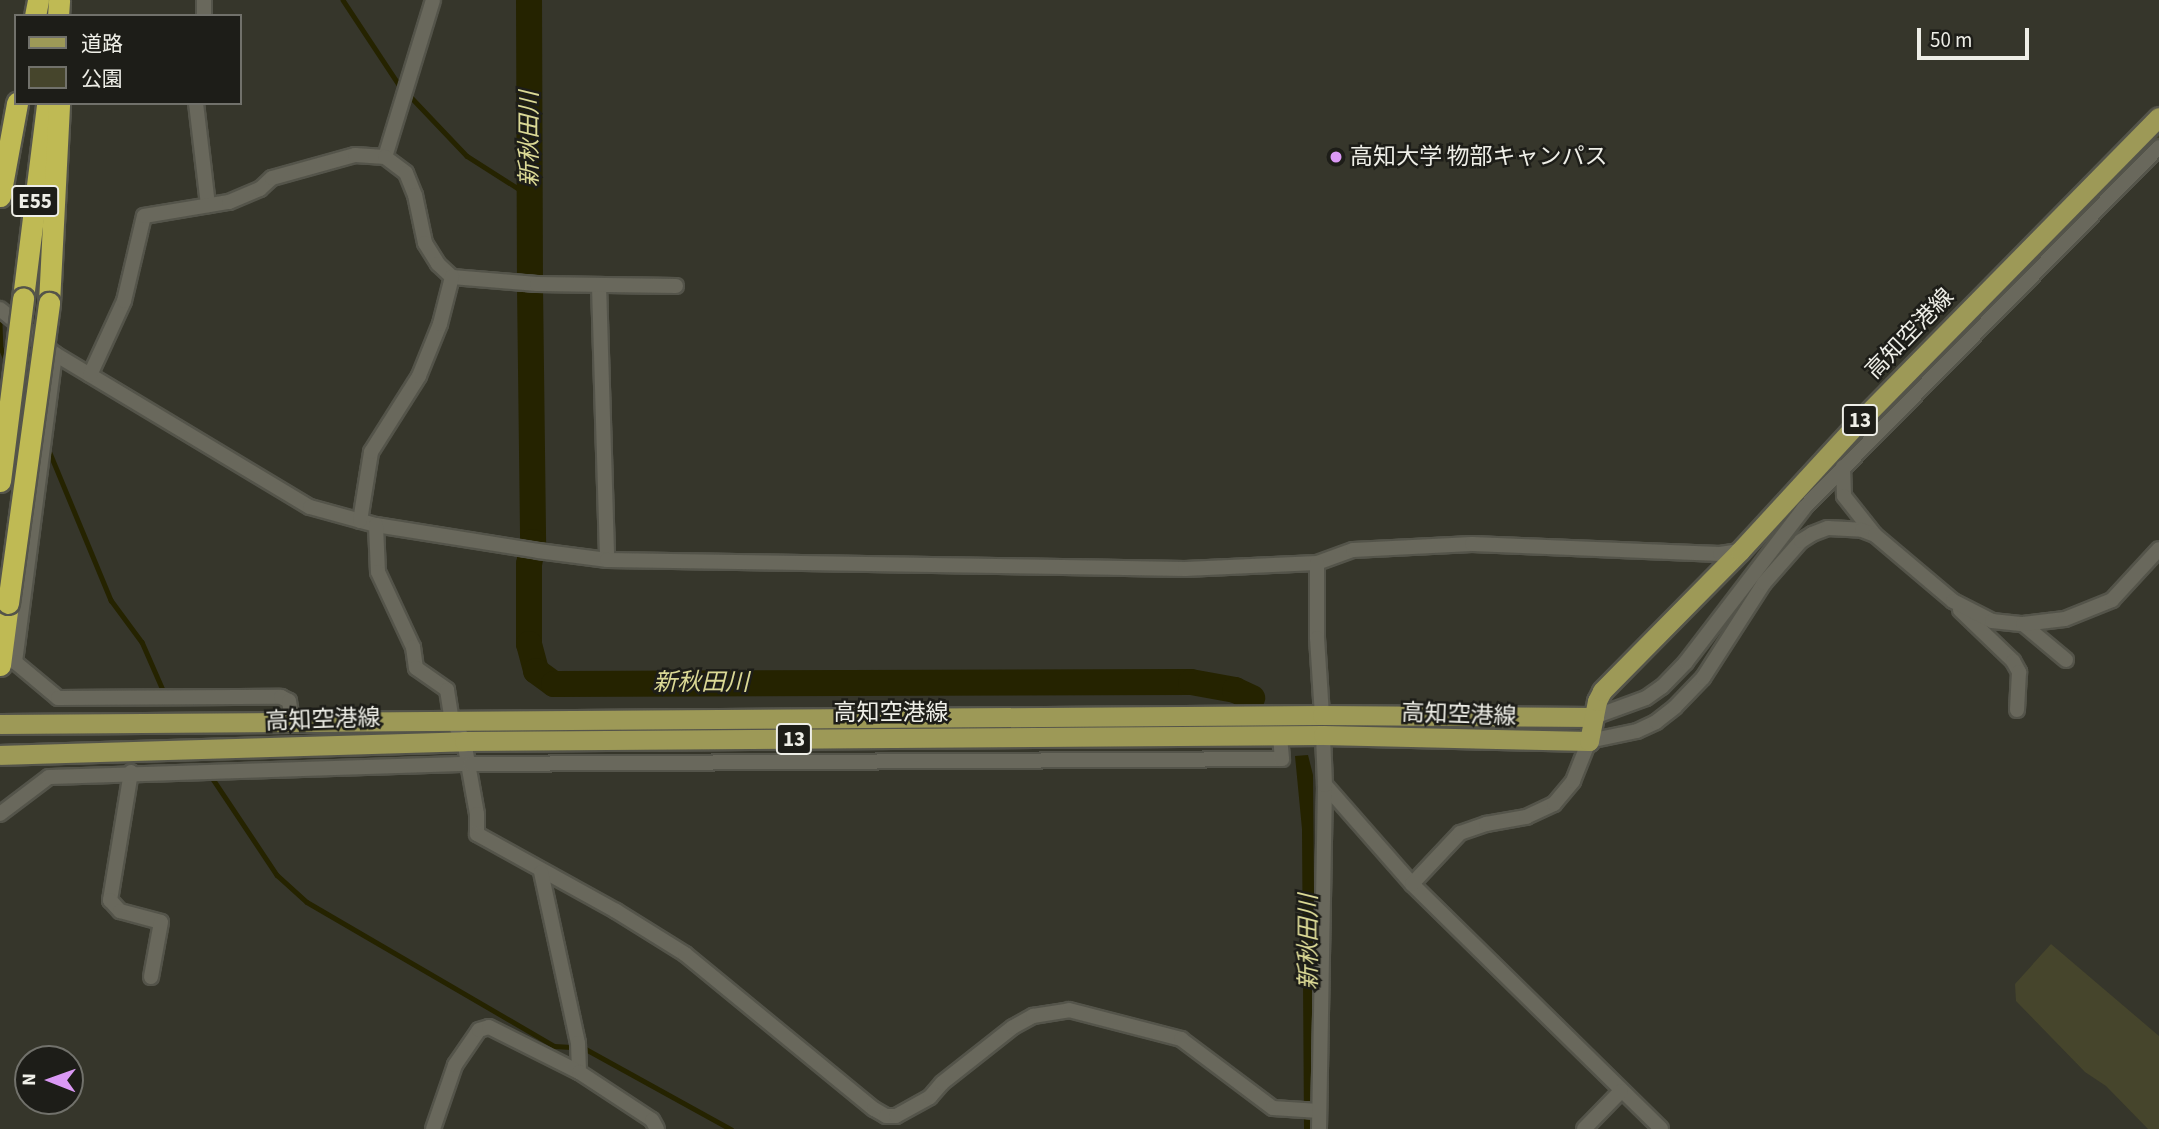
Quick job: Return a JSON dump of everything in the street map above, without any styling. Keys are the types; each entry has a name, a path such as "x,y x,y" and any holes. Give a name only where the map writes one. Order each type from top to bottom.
{"highway":[{"path":"0,196 17,105"},
{"name":"E55","path":"0,481 47,105"},
{"path":"0,665 49,303 58,105"}],"main road":[{"name":"高知空港線","path":"0,755 464,741 1323,735 1589,741 1602,691 1740,551 1854,426 2159,117"},
{"name":"高知空港線","path":"0,724 1322,715 1594,716"}],"street":[{"path":"385,157 433,0"},
{"path":"195,105 208,205"},
{"path":"1594,716 1646,698 1662,687 1686,662 1804,508 2159,147"},
{"path":"90,375 124,301 144,216 243,198 260,189 272,178 355,155 385,157 398,165 411,180 425,243 438,264 453,277 599,285 676,286"},
{"path":"360,521 371,452 419,376 440,324 453,277"},
{"path":"599,285 607,560"},
{"path":"0,309 55,354 310,507 376,525 532,550 607,560 1185,569 1317,563 1353,550 1472,544 1720,554 1740,551"},
{"path":"55,354 15,662 58,698 281,697 289,701 292,721"},
{"path":"1843,467 1844,496 1875,535 1953,601 1973,626 2013,661 2019,672 2017,710"},
{"path":"376,525 378,572 413,647 416,668 447,690 452,720 464,741 470,764 477,834 626,917 685,954 874,1109 886,1116 896,1116 930,1097 978,1053 1033,1016 1069,1010 1181,1039 1273,1108 1318,1111"},
{"path":"1412,884 1461,833 1486,824 1526,817 1554,804 1573,781 1589,741 1637,731 1656,722 1675,707 1703,678 1764,583 1801,541 1828,528 1862,530 1875,535"},
{"path":"1953,601 1992,621 2023,624 2065,619 2112,600 2159,549"},
{"path":"1317,563 1317,638 1322,715"},
{"path":"2023,624 2066,660"},
{"path":"0,814 49,777 131,772 470,764 1282,759 1280,735"},
{"path":"1319,1129 1325,785 1323,735"},
{"path":"131,772 110,900 121,911 161,922 151,976"},
{"path":"1325,785 1412,884 1661,1129"},
{"path":"541,872 578,1043 579,1072"},
{"path":"433,1129 456,1065 479,1030 484,1027 579,1072 652,1120 657,1129"},
{"path":"1584,1129 1621,1091"}],"green space":[{"path":"2159,131 2159,137 1847,454 1844,451 1912,378"},
{"path":"2051,944 2159,1036 2159,1129 2148,1129 2106,1086 2085,1072 2016,1001 2015,984"}],"water":[{"path":"1308,755 1313,775 1316,1129 1304,1129 1302,829 1295,756"}],"waterway":[{"path":"343,0 402,89"},
{"name":"新秋田川","path":"529,0 530,279"},
{"path":"411,97 467,156 530,196"},
{"name":"新秋田川","path":"530,287 533,542 529,564 529,644 536,671 554,684 1191,682 1235,690 1252,698"},
{"path":"0,324 1,348 6,360"},
{"path":"48,448 111,600 142,642 164,692"},
{"path":"211,776 277,875 307,902 554,1046 571,1047"},
{"path":"584,1048 731,1129"}],"place":[{"name":"高知大学 物部キャンパス","path":"1336,157"}]}
